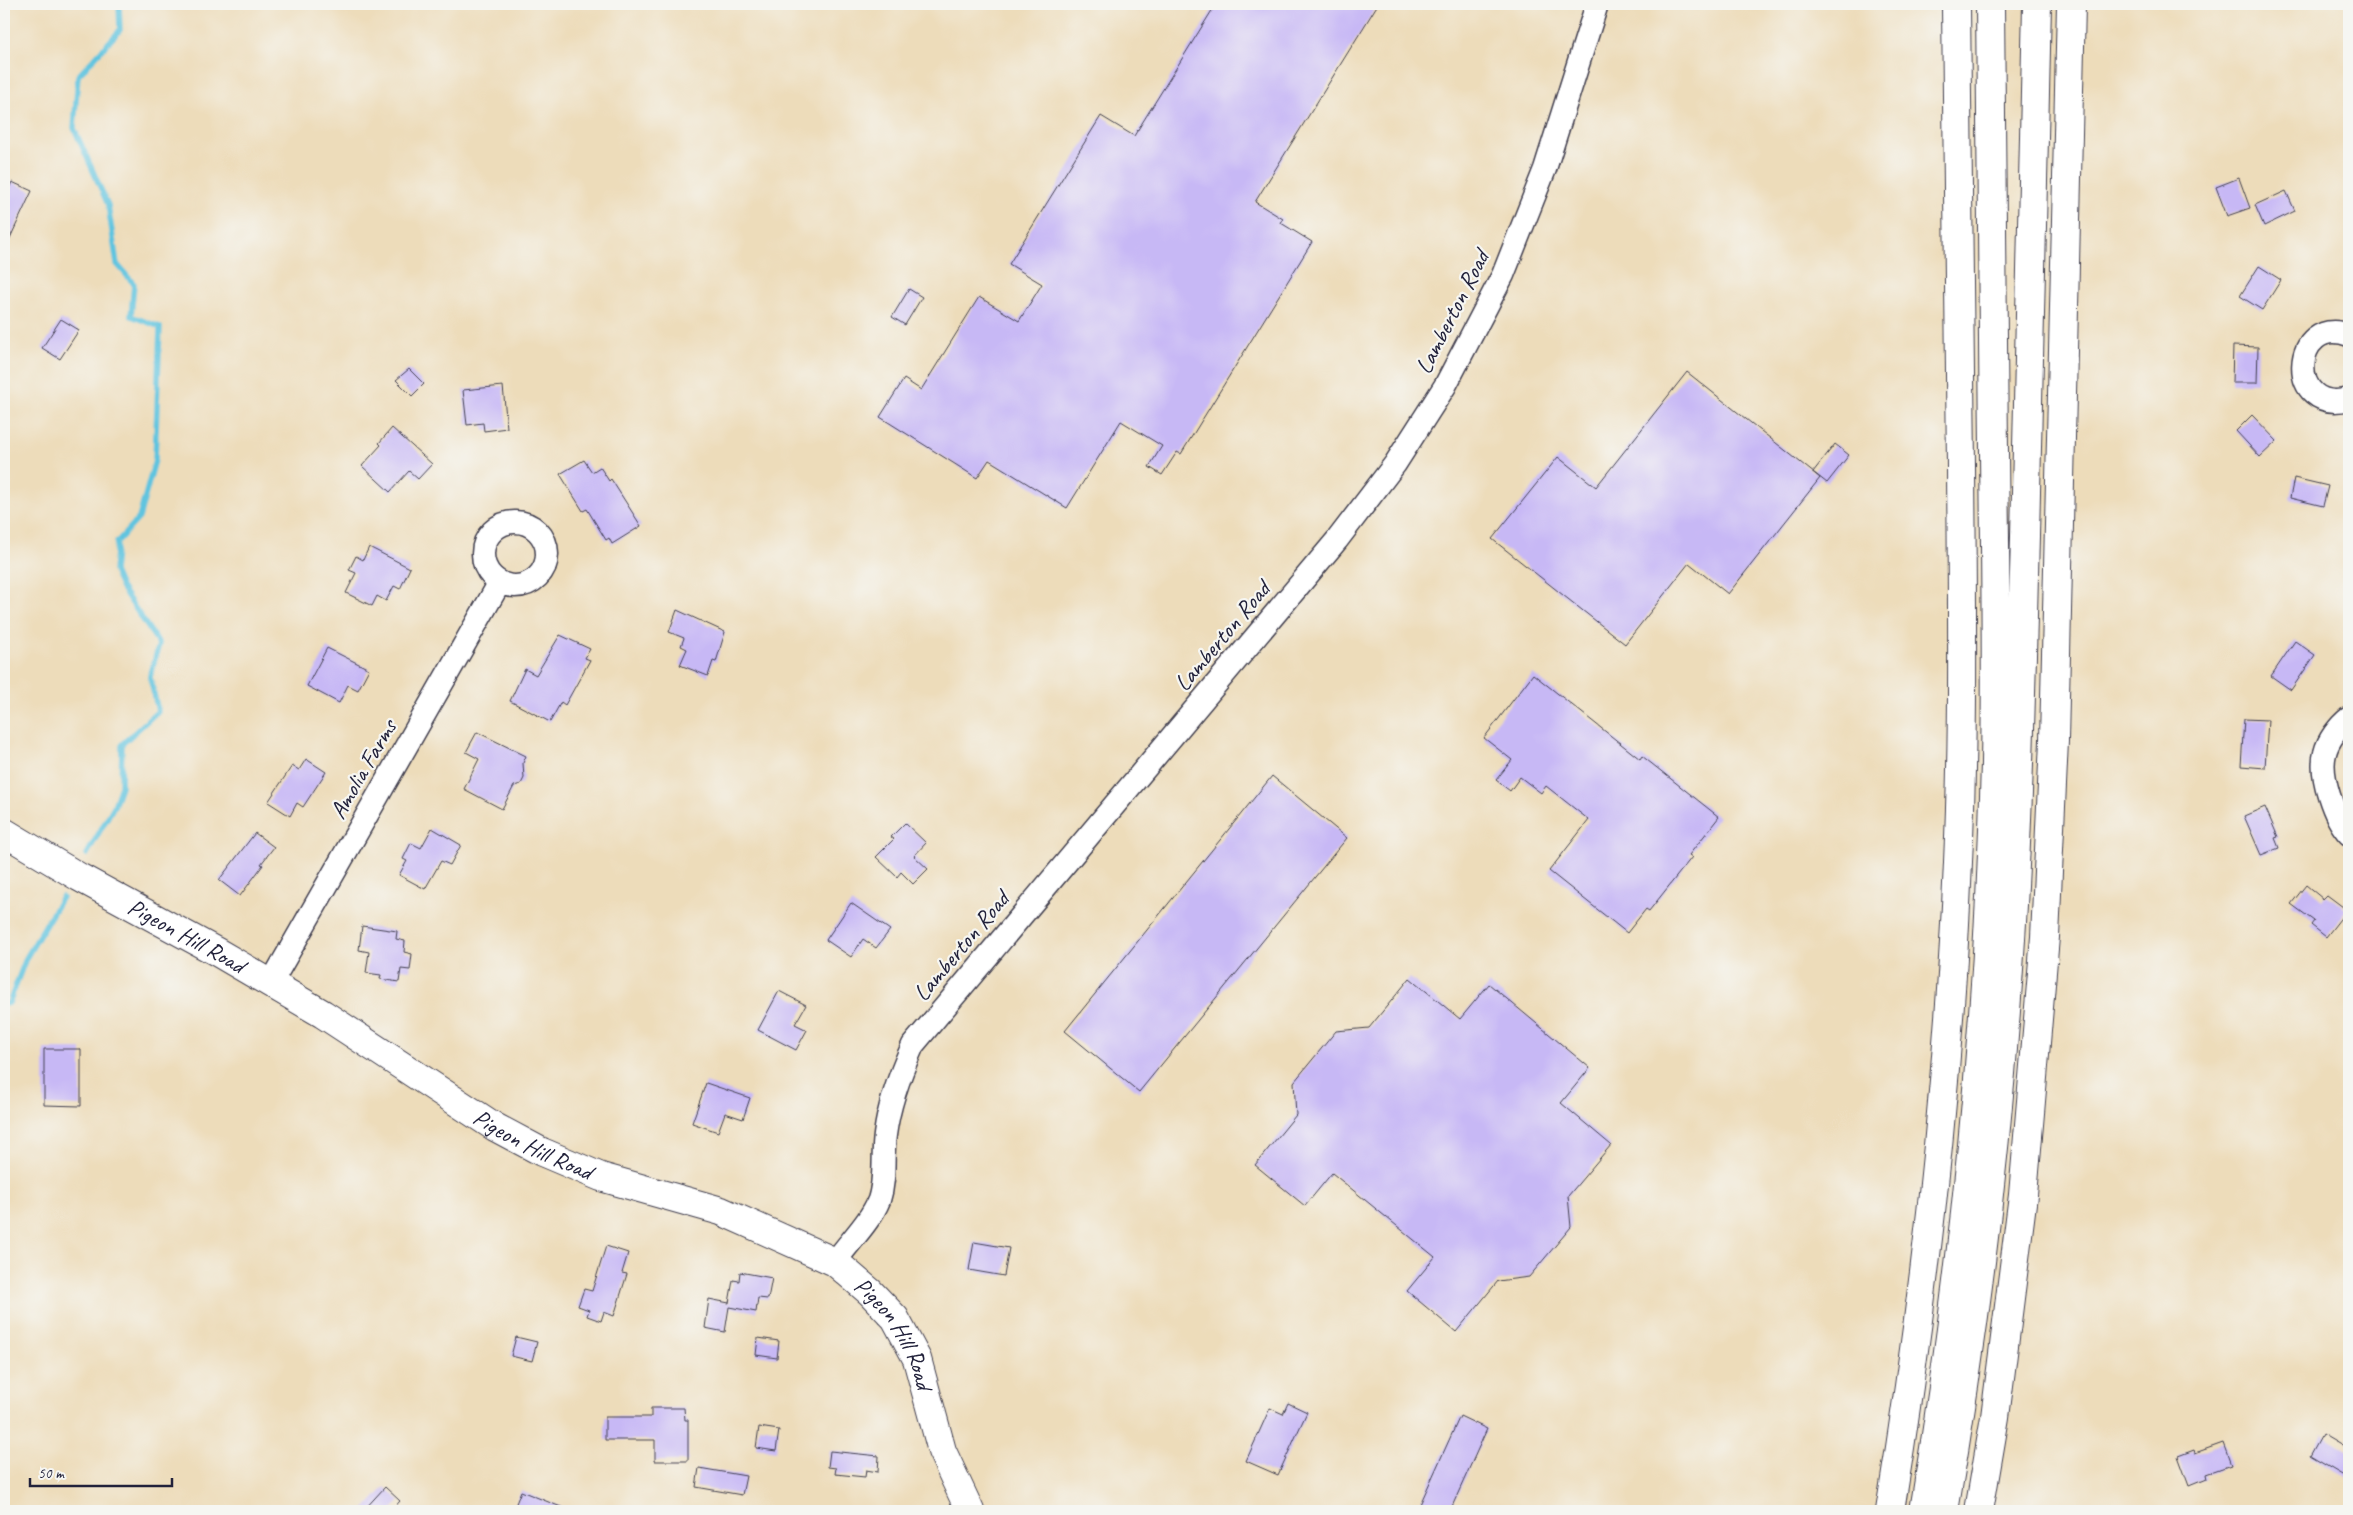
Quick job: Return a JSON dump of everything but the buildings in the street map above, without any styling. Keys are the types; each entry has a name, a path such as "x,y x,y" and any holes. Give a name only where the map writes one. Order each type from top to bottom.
{"main road":[{"path":"1890,1511 1916,1341 1934,1197 1950,1007 1958,867 1962,622 1956,4"},
{"path":"1924,1511 1946,1371 1969,1176 1982,1041 1992,852 1996,686 1990,4"},
{"path":"1944,1511 1968,1356 1987,1207 2002,1062 2013,920 2020,740 2037,4"},
{"path":"1980,1511 2007,1327 2023,1195 2045,937 2054,741 2071,4"},
{"name":"Pigeon Hill Road","path":"4,832 79,878 271,983 323,1014 495,1126 542,1152 601,1176 721,1211 835,1262 870,1292 895,1318 912,1346 942,1451 970,1511"}],"street":[{"name":"Lamberton Road","path":"835,1262 874,1210 880,1197 883,1180 885,1136 894,1090 913,1045 1336,540 1395,464 1444,386 1502,275 1542,178 1597,4"},
{"path":"2349,335 2331,333 2320,336 2311,343 2305,353 2302,364 2303,375 2308,386 2315,394 2326,400 2337,402 2349,399"},
{"name":"Amolia Farms","path":"271,983 500,582"},
{"path":"2349,718 2340,725 2325,753 2324,776 2332,803 2349,834"}],"waterway":[{"path":"87,854 114,806 121,786 122,744 158,711 150,677 159,644 121,587 114,571 117,542 139,518 155,460 160,327 131,316 134,284 117,264 108,205 74,128 78,76 120,30 119,4"},
{"path":"4,1004 9,1003 26,958 62,897"}]}
